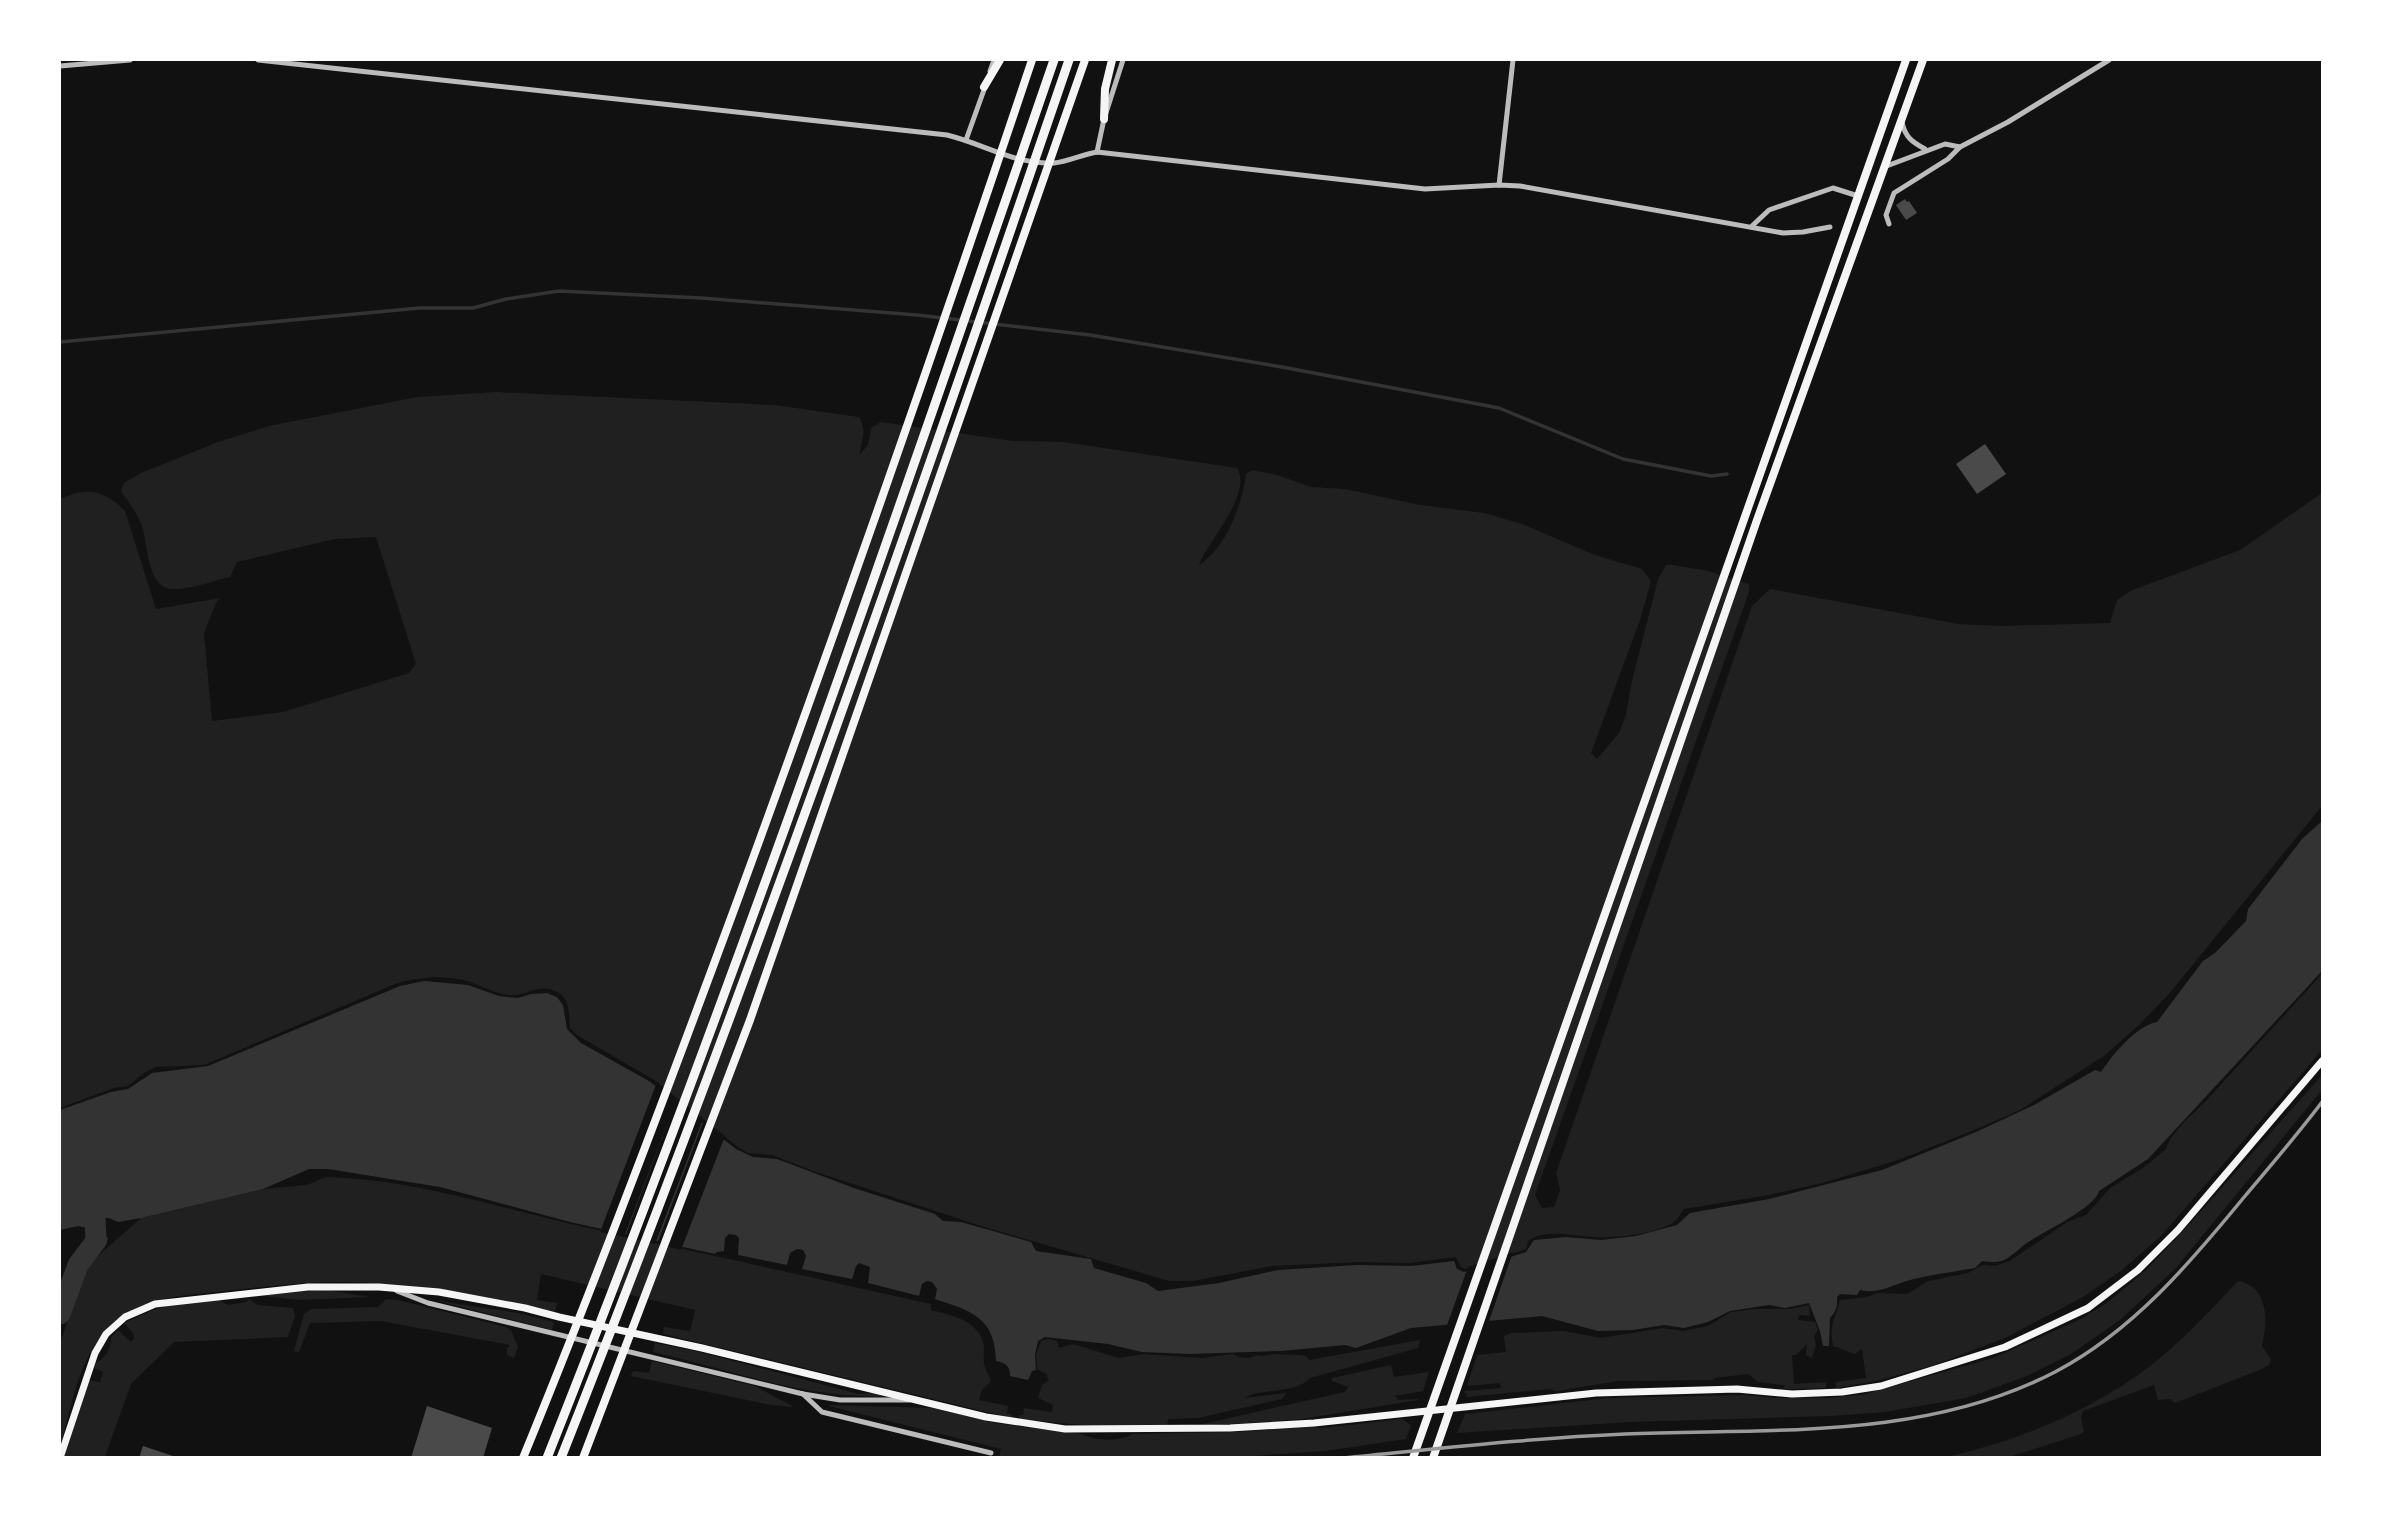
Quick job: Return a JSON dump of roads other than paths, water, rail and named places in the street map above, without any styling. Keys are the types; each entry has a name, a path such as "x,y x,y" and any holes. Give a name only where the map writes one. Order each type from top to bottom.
{"highway":[{"path":"984,88 1000,60"},
{"path":"523,1458 697,1011 902,442 1032,60"},
{"path":"547,1458 727,989 921,445 1054,60"},
{"path":"561,1458 731,1020 853,681 1069,60"},
{"path":"583,1458 750,1020 1085,60"},
{"path":"1104,119 1105,89 1112,60"},
{"path":"1413,1458 1906,60"},
{"path":"1433,1458 1753,533 1923,60"}],"main road":[{"path":"60,1458 95,1353 106,1334 133,1312 155,1304 190,1299 308,1287 391,1288 439,1292 702,1348 986,1417 1065,1429 1230,1428 1314,1423 1596,1393 1737,1389 1792,1394 1842,1392 1881,1386 2005,1347 2088,1308 2138,1270 2178,1230 2322,1060"}],"street":[{"path":"60,66 79,62 130,60"},
{"path":"258,60 947,135 1013,159 1056,163 1097,152 1424,189 1499,185 1585,197 1783,233 1830,227"},
{"path":"966,140 994,60"},
{"path":"1097,152 1104,119 1123,60"},
{"path":"1499,185 1513,60"},
{"path":"1889,224 1886,215 1894,194 1948,159 1960,147 2008,122 2109,60"},
{"path":"1901,119 1905,134 1913,143 1925,149"},
{"path":"1883,168 1925,149 1945,144 1960,147"},
{"path":"1752,226 1769,210 1833,188 1857,196"},
{"path":"391,1288 441,1307 803,1394 840,1400 913,1400"},
{"path":"803,1394 822,1412 991,1453"}],"waterway":[{"path":"60,342 419,308 473,308 506,299 559,291 701,298 917,315 1090,335 1282,367 1499,408 1623,459 1711,476 1727,474"},
{"path":"60,1314 78,1265 96,1241 95,1218"}],"railway":[{"path":"1343,1458 1590,1436 1844,1427 1952,1410 2004,1394 2055,1372 2083,1355 2110,1337 2159,1294 2203,1246 2322,1102"}]}
